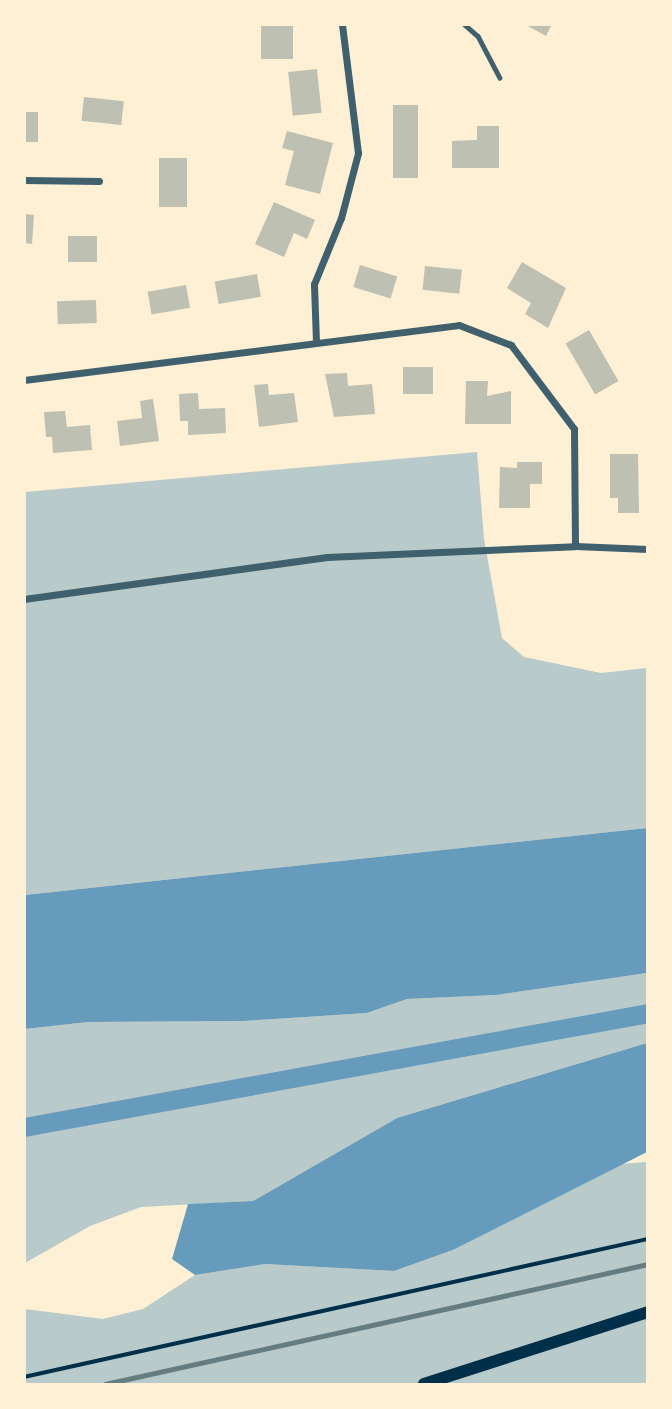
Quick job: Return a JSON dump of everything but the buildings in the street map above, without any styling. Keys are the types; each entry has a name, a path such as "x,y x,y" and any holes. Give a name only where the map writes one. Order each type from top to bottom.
{"main road":[{"path":"424,1384 648,1312"}],"street":[{"path":"316,342 314,284 341,218 358,153 342,24"},
{"path":"24,180 99,181"},
{"path":"24,380 460,324 511,345 574,429 575,546"},
{"path":"24,599 327,557 575,546 648,549"}],"lane":[{"path":"464,24 478,36 500,78"}],"path":[{"path":"24,1377 648,1239"}],"shaded area":[{"path":"477,452 484,539 502,638 524,657 601,673 647,668 647,828 25,895 25,492"},
{"path":"647,973 647,1043 397,1118 253,1201 141,1207 90,1226 25,1263 25,1029 88,1022 244,1021 367,1013 407,999 496,995"},
{"path":"647,1162 647,1384 25,1384 25,1309 103,1319 143,1309 195,1275 265,1264 394,1271 453,1250 620,1164"}],"water":[{"path":"647,828 647,973 496,995 407,999 367,1013 244,1021 88,1022 25,1029 25,895"},
{"path":"647,1043 647,1152 453,1250 394,1271 265,1264 195,1275 172,1259 188,1204 253,1201 397,1118"}],"waterway":[{"path":"24,1127 648,1013"}],"railway":[{"path":"105,1384 648,1264"}]}
